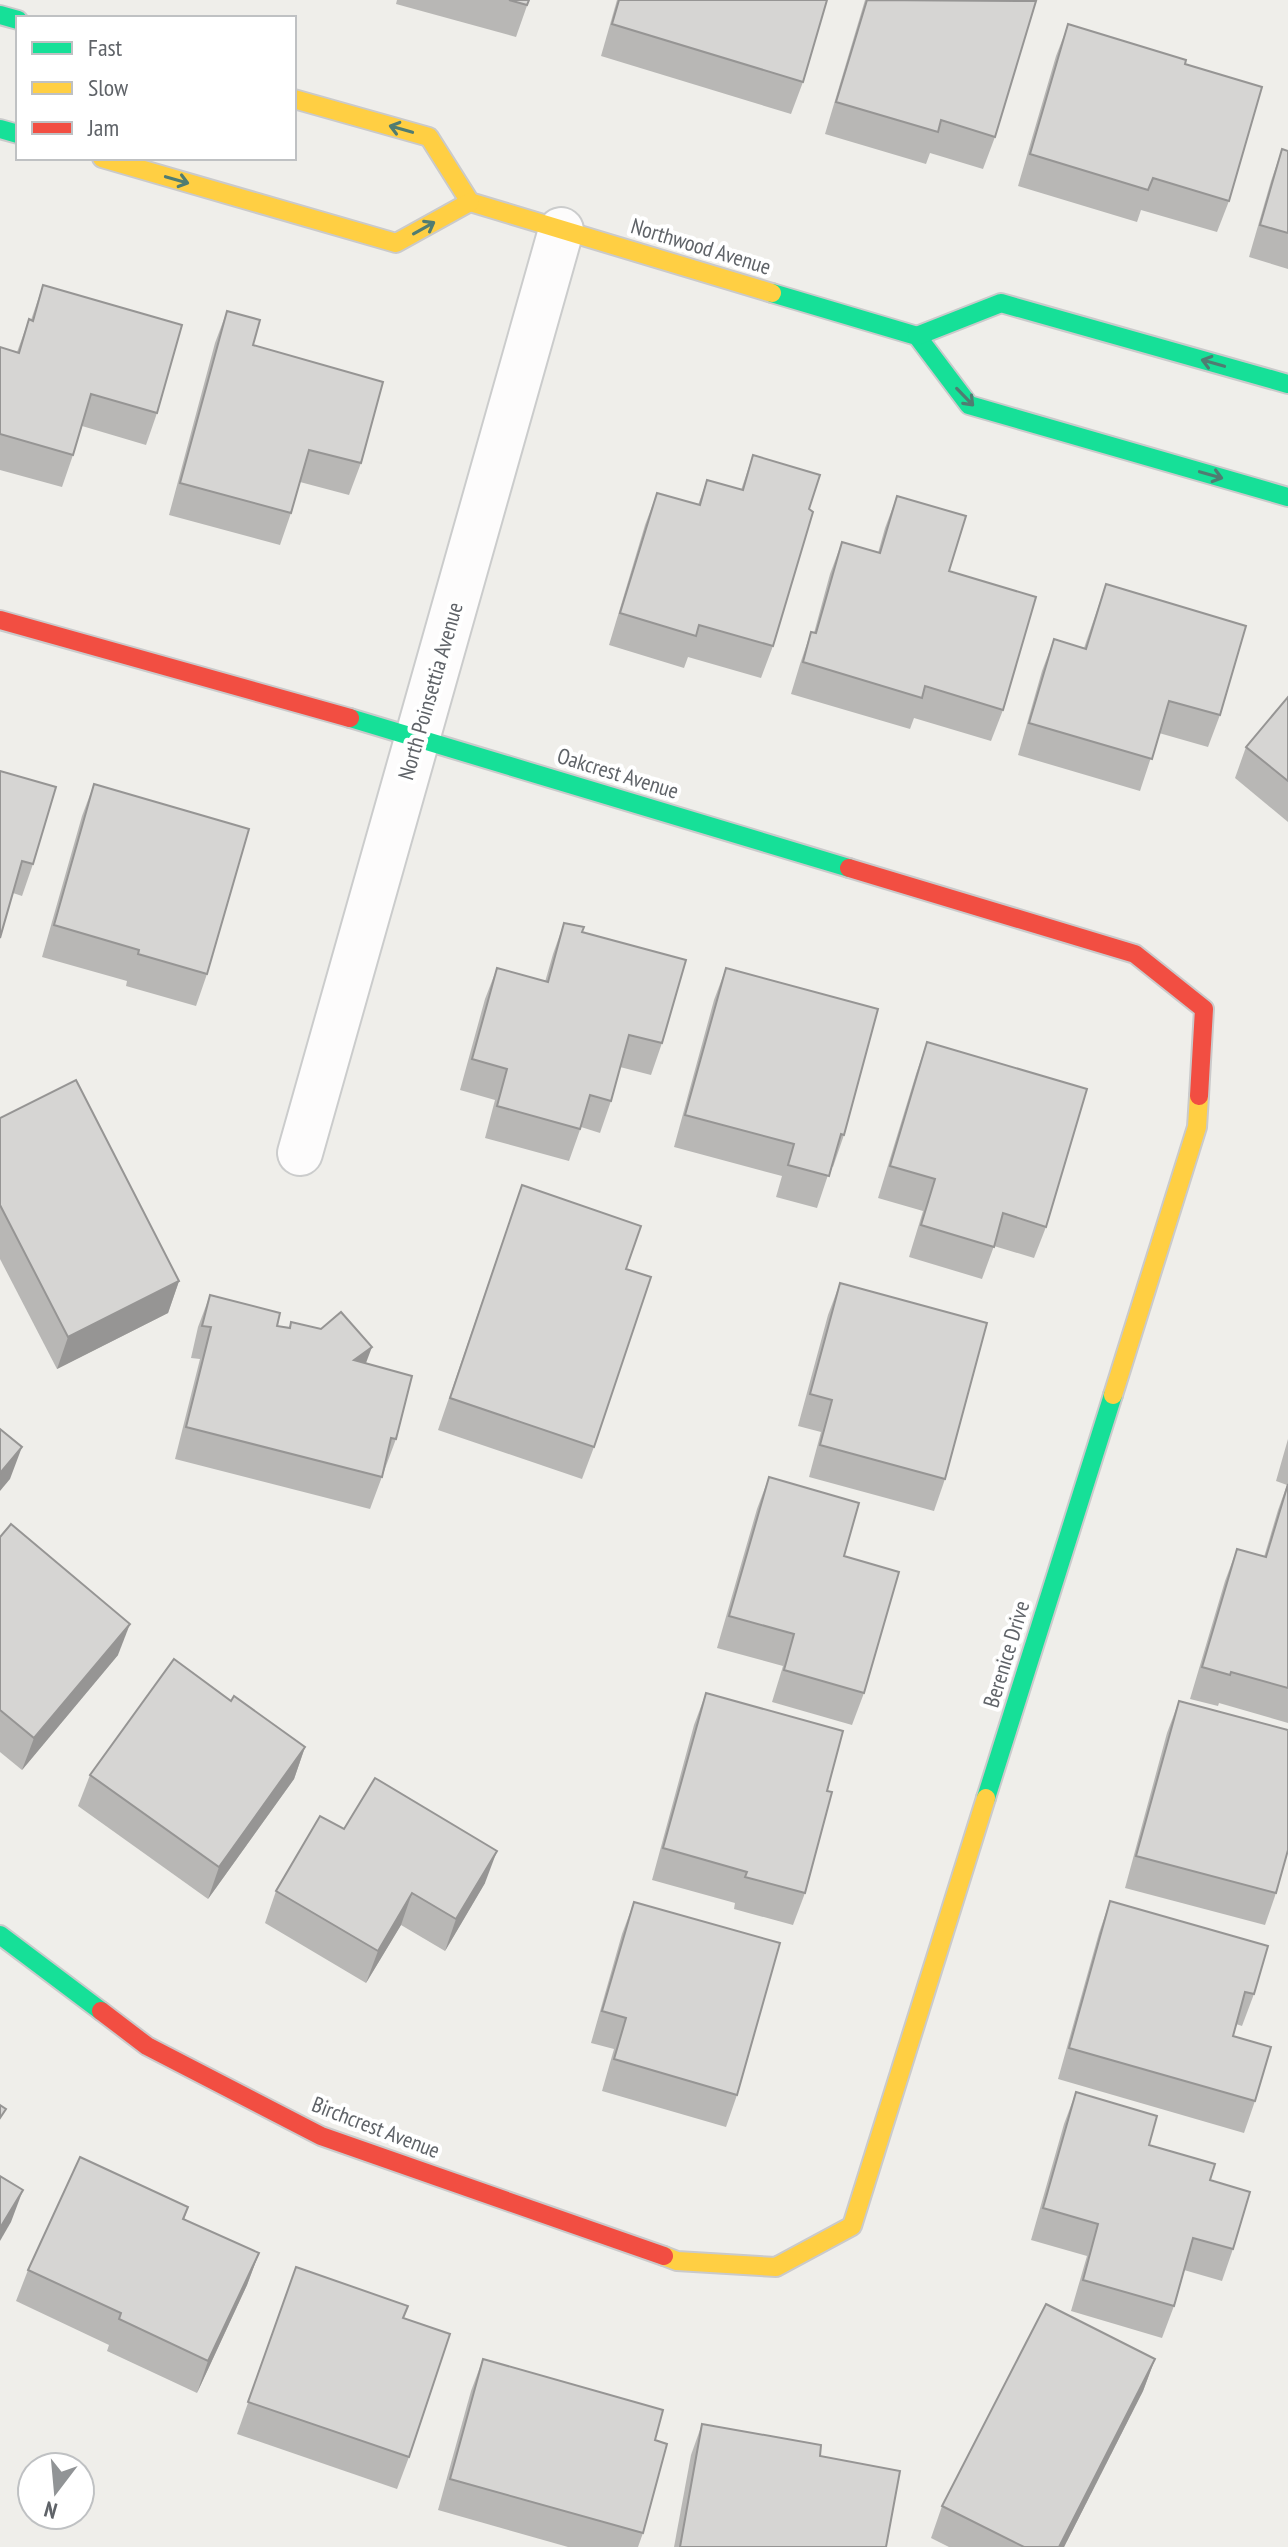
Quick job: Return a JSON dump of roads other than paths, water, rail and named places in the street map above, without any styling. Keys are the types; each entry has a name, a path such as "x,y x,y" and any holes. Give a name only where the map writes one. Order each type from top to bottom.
{"street":[{"path":"109,160 396,243 470,202 429,137 296,100"},
{"name":"Northwood Avenue","path":"470,202 917,336"},
{"name":"North Poinsettia Avenue","path":"300,1153 561,230"},
{"path":"1288,384 1001,303 917,336 969,405 1288,497"},
{"name":"Oakcrest Avenue","path":"0,620 417,737 1135,954 1204,1009"},
{"name":"Berenice Drive","path":"776,2267 852,2226 1197,1127 1204,1009"},
{"name":"Birchcrest Avenue","path":"0,1935 147,2046 321,2136 677,2261 776,2267"}]}
